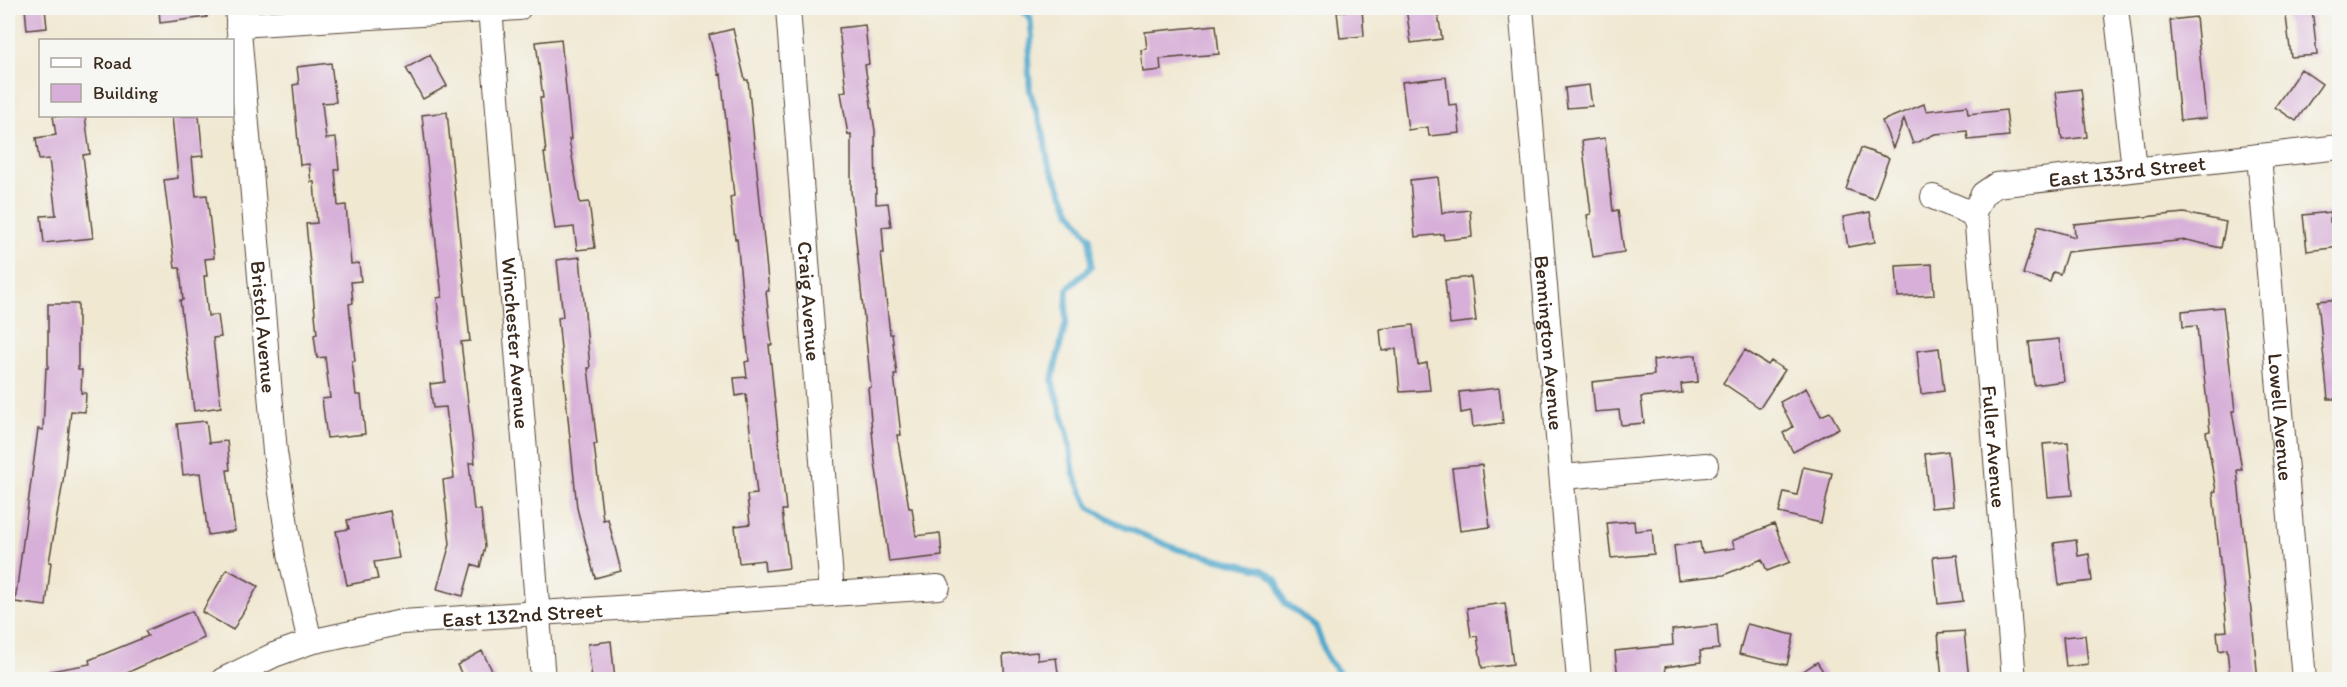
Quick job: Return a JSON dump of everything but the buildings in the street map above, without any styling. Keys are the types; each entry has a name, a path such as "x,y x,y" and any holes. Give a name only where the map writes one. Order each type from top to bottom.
{"street":[{"name":"Winchester Avenue","path":"491,8 543,680"},
{"path":"237,16 519,8"},
{"name":"Craig Avenue","path":"788,8 832,594"},
{"name":"Bennington Avenue","path":"1521,8 1578,680"},
{"path":"2116,8 2134,169"},
{"name":"Bristol Avenue","path":"237,16 275,452 291,559 310,642"},
{"name":"East 133rd Street","path":"1973,214 1983,194 1996,185 2340,147"},
{"name":"Lowell Avenue","path":"2259,156 2304,680"},
{"path":"1934,197 1973,214"},
{"name":"Fuller Avenue","path":"1973,214 1977,226 2014,680"},
{"path":"1562,477 1706,465"},
{"name":"East 132nd Street","path":"222,680 255,673 274,655 310,642 402,622 938,587"}],"waterway":[{"path":"1017,8 1030,17 1032,37 1028,59 1030,91 1044,135 1048,162 1071,212 1090,238 1091,267 1067,289 1066,322 1052,380 1068,434 1074,475 1090,508 1124,527 1177,549 1263,570 1276,579 1285,603 1316,627 1328,660 1346,680"}]}
